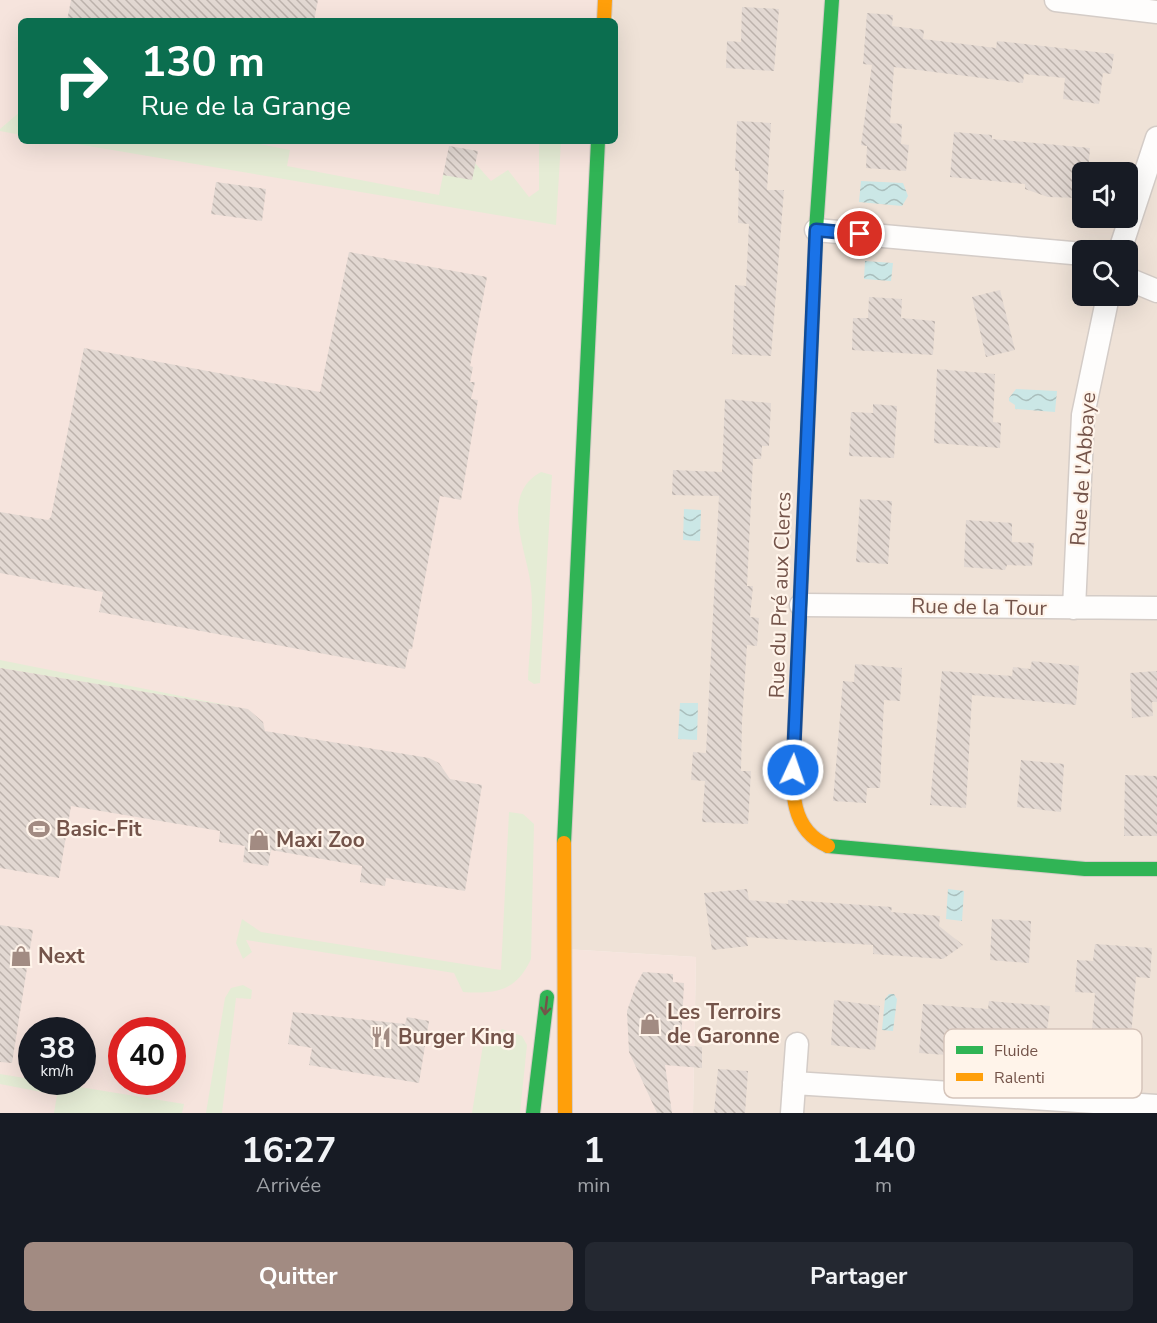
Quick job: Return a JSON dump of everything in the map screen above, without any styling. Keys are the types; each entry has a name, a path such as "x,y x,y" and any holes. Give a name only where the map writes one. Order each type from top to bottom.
{"main road":[{"path":"604,18 605,0"},
{"name":"Rue du Pré aux Clercs","path":"832,0 816,230 792,794 795,812 809,836 830,846 1085,869 1157,869"},
{"path":"565,1113 564,865 598,144"},
{"path":"534,1113 564,865"}],"street":[{"path":"1056,0 1157,12"},
{"path":"1123,240 1157,138"},
{"path":"816,230 1072,253"},
{"path":"1138,283 1157,291"},
{"name":"Rue de l'Abbaye","path":"1074,608 1083,415 1106,306"},
{"name":"Rue de la Tour","path":"801,605 1157,608"},
{"path":"792,1113 797,1044"},
{"path":"794,1083 944,1093"},
{"path":"1031,1098 1157,1106"}],"shaded area":[{"path":"0,0 605,0 604,18 18,18 18,144 598,144 565,949 696,957 693,1113 0,1113"},
{"path":"605,0 1157,0 1157,1113 693,1113 696,957 564,949 598,144 618,144 618,18 614,18"}],"green space":[{"path":"18,114 18,134 0,131"},
{"path":"77,144 259,144 290,150 287,166 439,195 443,175 475,163 491,181 508,170 529,197 539,190 539,144 561,144 556,225"},
{"path":"541,472 552,475 540,683 534,684 528,680 532,622 531,587 518,509 521,495 528,482"},
{"path":"0,660 241,708 0,668"},
{"path":"509,812 523,814 534,824 531,959 519,978 503,989 463,992 454,973 246,940 252,952 243,959 236,943 242,919 261,932 501,970"},
{"path":"243,985 252,990 251,999 236,998 222,1113 206,1113 225,998 231,988"},
{"path":"502,1029 522,1036 527,1045 520,1113 472,1113 483,1045"},
{"path":"0,1074 18,1077 18,1087 0,1084"},
{"path":"96,1090 108,1092 108,1095 129,1095 184,1104 182,1113 54,1113 57,1095 96,1095"}],"water":[{"path":"861,181 903,183 908,196 902,206 859,202"},
{"path":"865,261 893,263 891,281 864,279"},
{"path":"1016,389 1057,391 1055,412 1015,409 1015,405 1009,401 1009,398"},
{"path":"684,509 701,510 700,541 683,540"},
{"path":"680,703 698,703 697,740 678,739"},
{"path":"948,889 964,891 962,921 946,919"},
{"path":"889,994 894,994 897,999 893,1031 882,1030 885,999"}],"building":[{"path":"71,0 318,0 315,18 68,18"},
{"path":"742,7 779,9 774,71 726,68 727,41 741,42"},
{"path":"867,13 893,15 892,26 924,30 923,39 996,48 997,41 1114,54 1111,74 1103,73 1099,104 1063,99 1065,78 1024,74 1023,83 894,67 890,123 902,124 901,144 909,145 906,171 866,168 867,146 861,145 872,65 863,64"},
{"path":"737,121 771,123 767,190 784,190 771,356 732,354 735,285 746,286 749,224 738,223 739,171 735,171"},
{"path":"954,132 992,135 992,139 1090,148 1089,162 1072,162 1072,198 1048,197 1025,189 1025,184 950,177"},
{"path":"449,146 478,151 472,180 443,175"},
{"path":"216,182 266,189 262,221 211,214"},
{"path":"349,252 487,277 470,366 473,367 470,382 475,382 471,399 478,400 461,500 440,496 412,649 409,649 405,669 99,612 103,592 0,573 0,512 48,520 51,517 84,348 320,392"},
{"path":"1000,290 1015,350 986,357 972,297"},
{"path":"869,297 902,299 901,318 935,321 933,355 852,350 853,318 868,318"},
{"path":"937,369 995,374 993,422 1001,423 1000,448 934,443"},
{"path":"725,399 771,403 769,446 762,446 761,459 753,459 747,586 753,586 750,617 759,618 757,646 747,645 742,721 741,771 751,771 748,824 702,822 705,781 691,780 693,752 706,753 719,496 672,495 673,470 722,472"},
{"path":"873,404 897,406 894,458 849,456 851,412 873,413"},
{"path":"860,499 892,501 888,564 856,562"},
{"path":"966,520 1012,523 1012,542 1034,543 1032,566 1007,565 1005,570 964,567"},
{"path":"1032,661 1079,666 1076,705 972,695 966,808 930,805 942,671 1012,676 1013,667 1030,669"},
{"path":"855,664 902,668 900,701 884,700 880,788 867,788 866,803 833,801 843,681 854,682"},
{"path":"0,668 248,709 263,722 265,731 429,758 439,763 450,779 482,785 465,891 386,878 385,886 360,882 362,866 271,850 268,866 243,862 245,846 219,842 220,831 71,806 59,878 0,868"},
{"path":"1157,671 1157,702 1152,702 1153,716 1132,718 1130,673"},
{"path":"1021,760 1064,764 1061,812 1017,807"},
{"path":"1125,775 1157,776 1157,836 1124,836"},
{"path":"747,889 749,900 788,904 788,900 892,907 891,912 940,916 939,926 963,945 943,959 873,954 873,945 746,937 748,946 712,950 704,893"},
{"path":"992,919 1031,921 1029,963 990,960"},
{"path":"0,925 33,930 12,1063 0,1062"},
{"path":"1095,944 1152,948 1150,978 1136,977 1132,1029 1092,1029 1095,993 1075,992 1077,960 1093,961"},
{"path":"643,972 673,974 673,982 684,983 681,1045 702,1047 702,1068 665,1065 672,1113 657,1113 629,1052 627,1011"},
{"path":"834,1000 880,1006 875,1050 831,1045"},
{"path":"989,1001 1050,1006 1047,1029 944,1029 944,1055 919,1053 923,1004 988,1009"},
{"path":"293,1012 405,1024 407,1017 429,1021 419,1083 309,1065 312,1048 288,1044"},
{"path":"718,1069 748,1071 745,1113 714,1113"}],"traffic: fast":[{"path":"797,679 816,230 832,0"},
{"path":"564,843 598,144"},
{"path":"828,846 1085,869 1157,869"},
{"path":"533,1113 547,997"}],"traffic: slow":[{"path":"604,18 605,0"},
{"path":"797,679 793,773 795,802 805,828 814,838 828,846"},
{"path":"564,843 565,1113"}],"place":[{"name":"Basic-Fit","path":"39,829"},
{"name":"Maxi Zoo","path":"259,840"},
{"name":"Next","path":"21,956"},
{"name":"Les Terroirs de Garonne","path":"650,1024"},
{"name":"Burger King","path":"381,1037"}],"route":[{"path":"793,770 816,230 860,234"}]}
